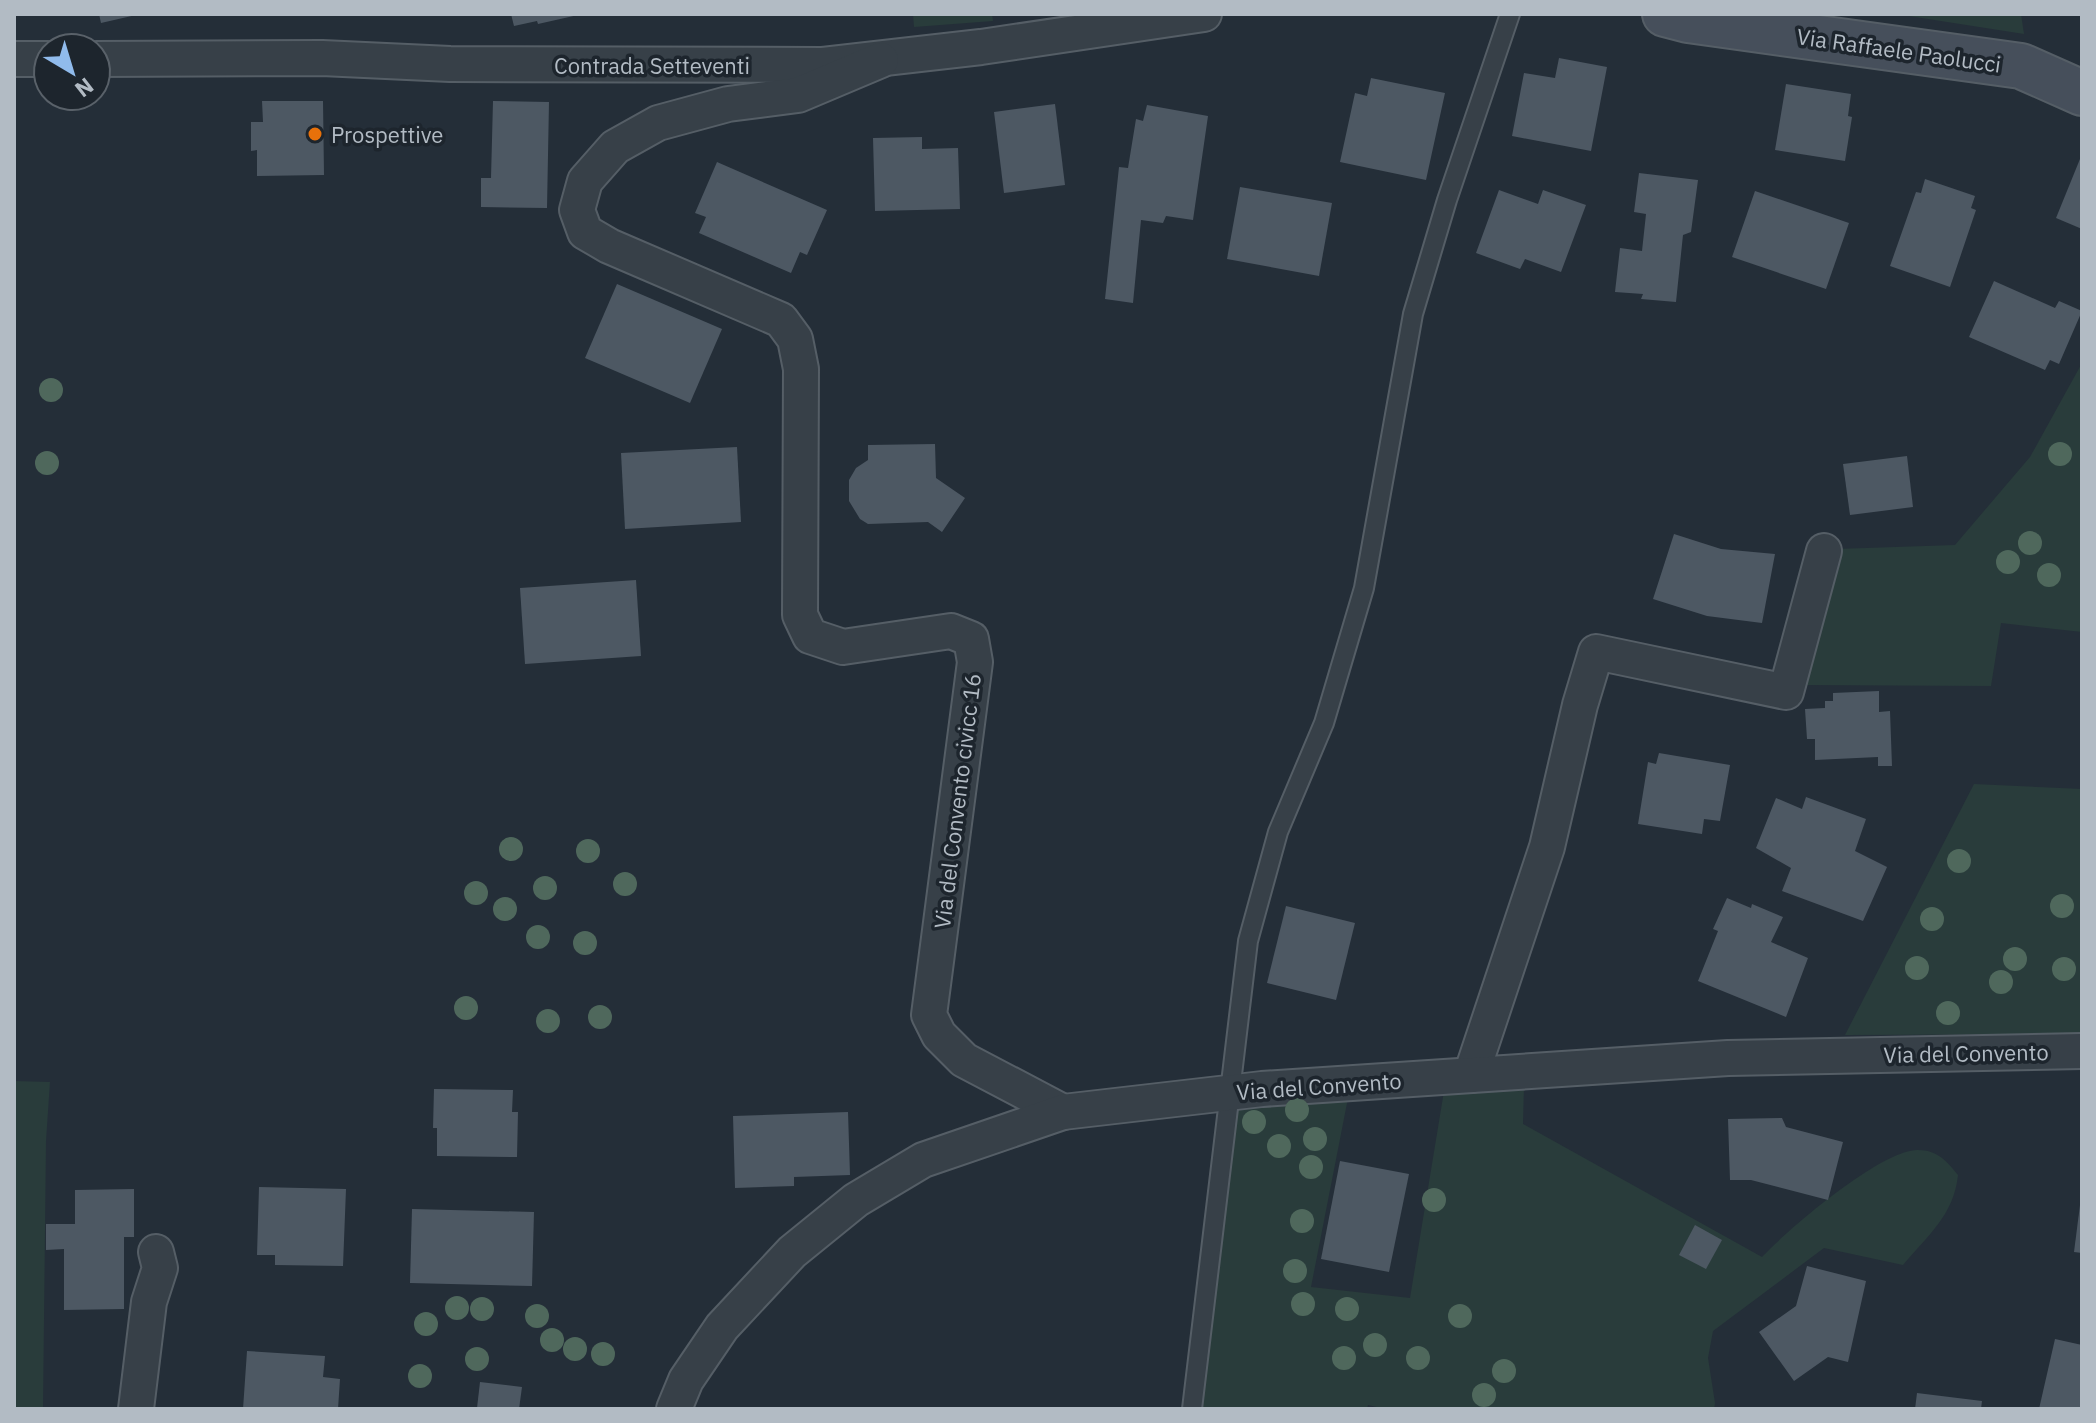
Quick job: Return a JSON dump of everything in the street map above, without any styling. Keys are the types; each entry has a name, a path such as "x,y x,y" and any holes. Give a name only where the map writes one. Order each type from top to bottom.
{"main road":[{"name":"Via Raffaele Paolucci","path":"1665,14 1688,20 2021,66 2082,93"}],"street":[{"name":"Contrada Setteventi","path":"112,59 322,58 450,64 823,65 881,60 1204,14"},
{"name":"Via del Convento civicc 16","path":"881,60 798,95 728,104 658,123 615,147 585,181 577,210 585,232 609,246 781,320 795,339 801,369 800,615 810,636 843,647 951,631 971,639 975,662 929,1015 939,1035 964,1060 1063,1112"},
{"path":"1471,1075 1547,847 1580,705 1596,652 1786,692 1824,551"},
{"name":"Via del Convento","path":"674,1409 686,1380 722,1327 792,1252 856,1200 923,1160 1063,1112 1229,1092 1742,1057 2082,1051"},
{"path":"136,1409 149,1302 160,1268 156,1252"}],"lane":[{"path":"1192,1409 1248,941 1278,832 1324,723 1364,588 1413,314 1447,200 1510,14"}],"green space":[{"path":"913,14 992,14 993,21 914,27"},
{"path":"1896,14 2021,14 2024,34"},
{"path":"2082,363 2082,632 2001,623 1991,686 1800,685 1836,549 1955,545 2030,457"},
{"path":"1974,784 2082,789 2082,1034 1845,1035"},
{"path":"14,1081 50,1082 46,1141 43,1409 14,1409"},
{"path":"1524,1085 1523,1124 1762,1257 1836,1193 1882,1162 1902,1153 1925,1150 1941,1157 1958,1175 1956,1189 1938,1224 1903,1265 1824,1248 1713,1331 1708,1358 1714,1409 1385,1409 1368,1405 1367,1409 1198,1409 1238,1107 1349,1093 1311,1287 1410,1298 1444,1091"}],"building":[{"path":"99,14 136,14 136,15 101,23"},
{"path":"511,14 578,14 578,15 514,26"},
{"path":"1559,58 1607,67 1591,151 1512,136 1524,73 1555,78"},
{"path":"1371,78 1445,93 1426,180 1340,162 1355,93 1367,96"},
{"path":"1786,84 1851,94 1848,116 1852,117 1845,161 1775,150"},
{"path":"262,101 323,101 324,175 257,176 257,150 251,151 251,122 263,122"},
{"path":"493,101 549,102 547,208 481,207 481,178 491,178"},
{"path":"1055,104 1065,185 1004,193 994,112"},
{"path":"1147,105 1208,116 1193,220 1166,216 1163,223 1141,220 1133,303 1105,299 1119,167 1128,168 1136,119 1143,121"},
{"path":"922,137 922,149 958,148 960,209 875,211 873,138"},
{"path":"2082,154 2082,229 2056,218"},
{"path":"717,162 827,210 807,255 800,252 791,273 699,233 706,217 695,213"},
{"path":"1639,173 1698,180 1691,232 1683,235 1676,302 1641,299 1643,294 1615,292 1620,248 1642,251 1646,214 1634,212"},
{"path":"1925,179 1975,196 1971,208 1976,210 1950,287 1890,266 1916,192 1921,193"},
{"path":"1240,187 1332,203 1319,276 1227,259"},
{"path":"1499,190 1538,204 1543,190 1586,205 1561,272 1525,259 1520,269 1476,253"},
{"path":"1755,191 1849,223 1826,289 1732,257"},
{"path":"1994,281 2055,308 2059,301 2082,311 2059,364 2050,360 2045,370 1969,337"},
{"path":"617,284 722,329 690,403 585,358"},
{"path":"935,444 936,478 965,498 942,532 928,522 868,524 860,519 849,501 849,480 856,468 868,460 868,445"},
{"path":"737,447 741,522 625,529 621,453"},
{"path":"1907,456 1913,507 1850,515 1843,464"},
{"path":"1674,534 1721,549 1775,554 1762,623 1707,616 1653,599"},
{"path":"636,580 641,656 525,664 520,588"},
{"path":"1879,691 1879,712 1890,711 1892,766 1878,766 1878,757 1815,760 1815,739 1807,739 1805,709 1825,708 1825,701 1833,701 1833,693"},
{"path":"1659,753 1730,765 1720,821 1704,819 1702,834 1638,824 1648,762 1656,764"},
{"path":"1806,797 1866,819 1855,851 1887,867 1863,921 1782,891 1791,868 1756,848 1776,798 1802,809"},
{"path":"1727,898 1783,917 1771,942 1808,958 1786,1017 1698,981 1718,931 1713,929"},
{"path":"1286,906 1355,923 1336,1000 1267,983"},
{"path":"434,1089 513,1090 512,1112 518,1112 517,1157 437,1156 437,1128 433,1128"},
{"path":"848,1112 850,1175 794,1177 794,1186 735,1188 733,1116"},
{"path":"1782,1118 1786,1127 1843,1142 1828,1200 1751,1180 1730,1180 1728,1119"},
{"path":"1340,1161 1409,1174 1389,1272 1321,1259"},
{"path":"259,1187 346,1189 343,1266 275,1265 275,1255 257,1255"},
{"path":"134,1189 134,1237 124,1237 124,1309 64,1310 64,1249 46,1250 46,1224 75,1224 75,1190"},
{"path":"2082,1205 2082,1253 2074,1252"},
{"path":"412,1209 534,1212 532,1286 410,1283"},
{"path":"1695,1225 1722,1240 1706,1269 1679,1255"},
{"path":"1807,1266 1866,1281 1848,1362 1828,1357 1794,1381 1759,1332 1796,1306"},
{"path":"2055,1339 2082,1345 2082,1409 2039,1409"},
{"path":"247,1351 325,1356 323,1377 340,1379 338,1409 243,1409"},
{"path":"480,1382 522,1387 519,1409 477,1408"},
{"path":"1917,1393 1982,1401 1981,1409 1915,1409"}],"place":[{"name":"Prospettive","path":"315,134"}]}
